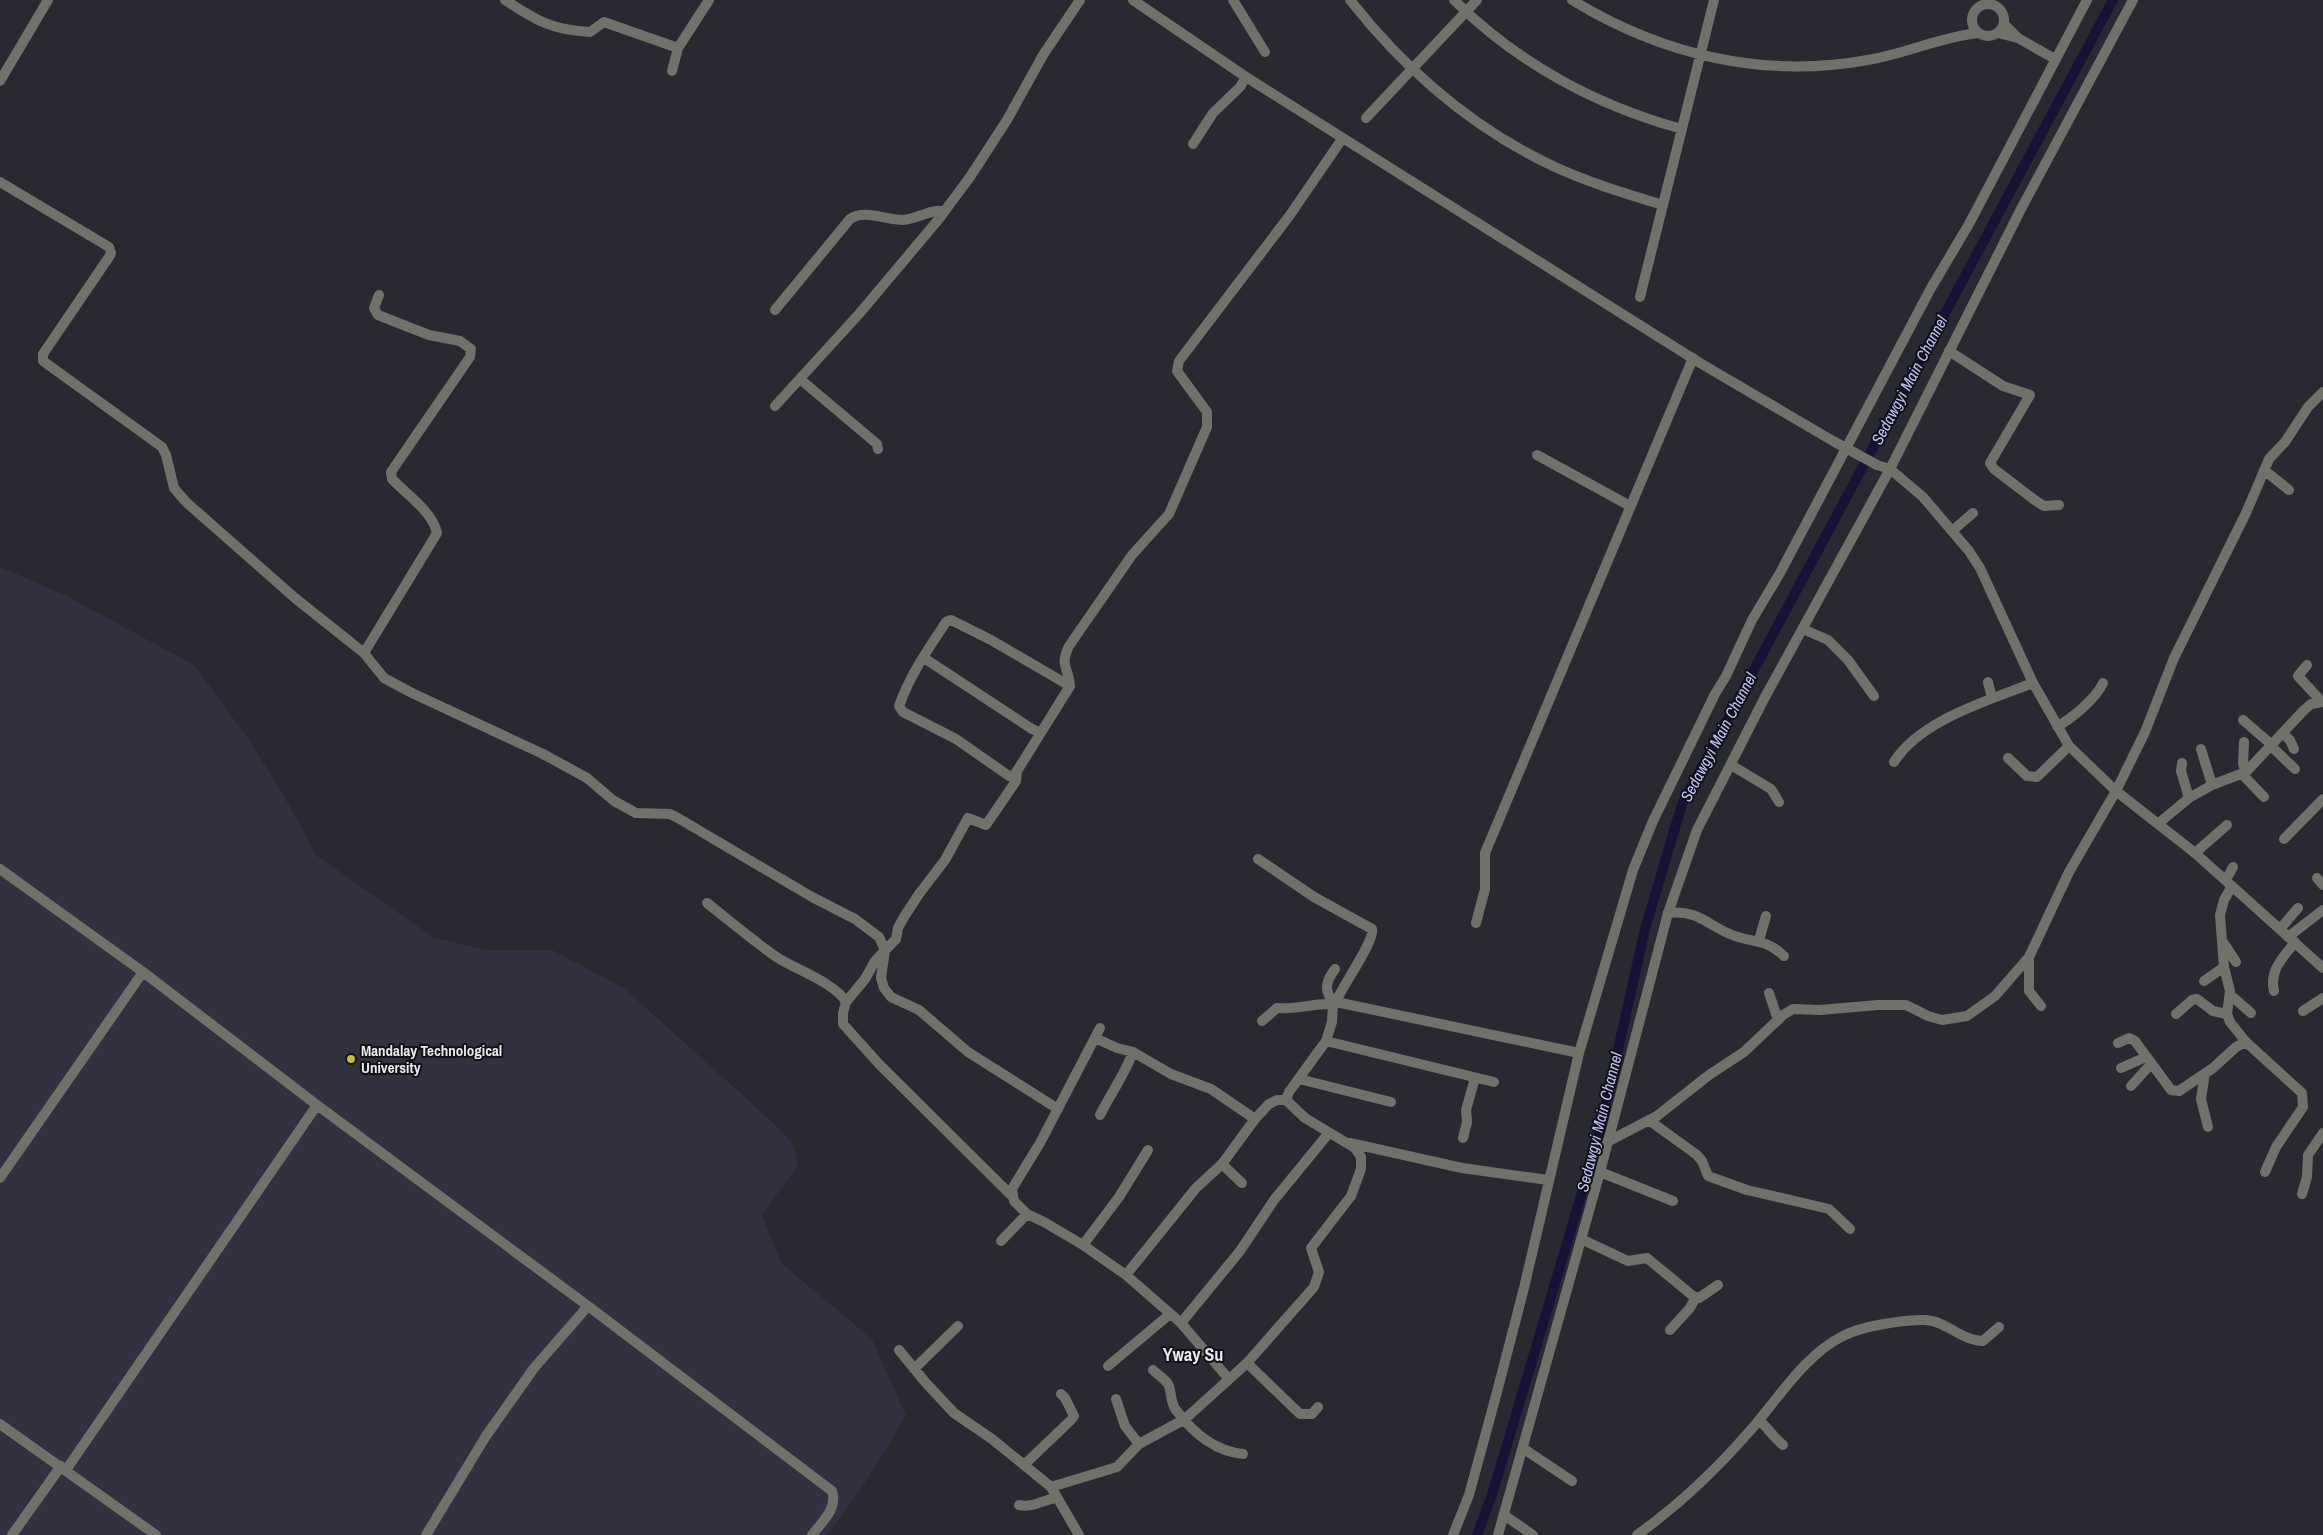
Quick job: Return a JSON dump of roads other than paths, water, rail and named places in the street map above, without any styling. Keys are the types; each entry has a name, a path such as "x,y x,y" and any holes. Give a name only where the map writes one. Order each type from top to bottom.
{"street":[{"path":"0,81 48,0"},
{"path":"505,0 550,27 559,30 590,32 604,22 678,48"},
{"path":"672,71 678,48 709,0"},
{"path":"775,406 859,314 944,211 996,136 1043,54 1080,0"},
{"path":"1133,0 1246,77 1342,139 1693,358 1850,450 1877,464 1890,468 1923,497 1980,568 2033,683 2069,746 2116,790 2196,854 2323,968"},
{"path":"1234,0 1265,52"},
{"path":"1350,0 1377,34 1412,69 1458,109 1505,141 1556,168 1663,206"},
{"path":"1454,0 1498,38 1574,89 1607,103 1682,129"},
{"path":"1366,118 1476,0"},
{"path":"1572,0 1632,33 1715,59 1779,66 1839,64 1868,60 1915,49 1956,35 1978,33 1986,36 1998,33 2018,38 2056,59"},
{"path":"1640,296 1714,0"},
{"path":"1453,1535 1469,1495 1497,1392 1524,1288 1579,1053 1633,870 1653,821 1752,620 1850,450 1931,288 1969,224 2087,0"},
{"path":"1498,1535 1524,1449 1600,1172 1668,913 1698,830 1764,699 1890,468 2020,209 2133,0"},
{"path":"1978,33 1972,20 1974,5 1983,2 1999,7 2004,15 2004,24 1998,33"},
{"path":"1956,35 1972,20"},
{"path":"2004,24 2018,38"},
{"path":"1193,144 1213,113 1240,88 1246,77"},
{"path":"1070,686 965,625 951,620 946,622 907,684 899,706 956,739 1012,777 1070,686 1070,676 1063,664 1064,656 1069,646 1132,555 1169,514 1207,427 1207,412 1178,371 1179,361 1290,215 1342,139"},
{"path":"0,182 109,247 111,253 43,354 43,361 162,447 166,455 174,488 186,502 295,598 364,653 384,678 587,778 614,801 636,813 670,814 706,833 812,897 855,919 879,937 885,950 881,978 884,988 891,997 919,1010 968,1052 1058,1109"},
{"path":"775,310 854,216 862,214 902,220 939,210 944,211"},
{"path":"364,653 437,533 436,527 428,516 392,479 391,472 470,357 471,349 460,341 429,335 378,315 374,308 378,295"},
{"path":"1949,351 2003,386 2030,396 1990,463 1994,469 2044,506 2059,505"},
{"path":"1476,923 1485,889 1485,854 1693,358"},
{"path":"800,378 877,444 878,448"},
{"path":"1607,1142 1650,1121 1709,1074 1744,1052 1778,1020 1793,1009 1829,1010 1892,1004 1906,1005 1928,1016 1942,1020 1968,1016 1995,996 2029,957 2069,872 2116,790 2145,732 2174,658 2246,513 2269,459 2285,442 2308,407 2323,392"},
{"path":"1537,455 1630,506"},
{"path":"2264,470 2289,490"},
{"path":"1952,531 1973,513"},
{"path":"1803,629 1828,640 1848,660 1874,696"},
{"path":"924,658 1039,732"},
{"path":"2307,665 2298,676 2323,702"},
{"path":"1988,682 1992,698"},
{"path":"1894,762 1901,751 1935,725 1992,698 2033,683"},
{"path":"2057,726 2065,723 2100,691 2103,683"},
{"path":"2159,823 2189,798 2212,785 2244,773 2304,710 2311,704 2323,702"},
{"path":"2243,720 2272,745 2295,769"},
{"path":"2283,734 2290,740 2294,749"},
{"path":"2244,742 2244,773 2264,797"},
{"path":"2008,758 2027,776 2037,777 2069,746"},
{"path":"2201,749 2212,785"},
{"path":"2182,763 2182,776 2189,798"},
{"path":"1731,765 1771,789 1779,802"},
{"path":"1017,770 1016,781 986,825 968,818 945,860 919,894 898,928 896,939 885,950 846,1002 843,1012 843,1024 879,1064 1027,1214 1083,1245 1126,1275 1181,1323 1228,1378"},
{"path":"2284,839 2323,800"},
{"path":"2196,854 2227,825"},
{"path":"1258,860 1314,897 1372,928 1372,938 1334,1003 1332,1022 1326,1041 1289,1092 1286,1100"},
{"path":"2233,867 2220,915 2224,967 2228,978 2230,999 2227,1014 2230,1022 2246,1042 2302,1093 2303,1107 2276,1147 2265,1172"},
{"path":"0,869 143,972 317,1105 588,1306 832,1491 835,1500 833,1506 812,1535"},
{"path":"707,903 778,958 826,985 846,1002"},
{"path":"2280,929 2298,908"},
{"path":"2274,991 2272,976 2276,966 2292,940 2323,910"},
{"path":"1668,913 1680,912 1701,918 1728,934 1744,939 1759,940 1772,946 1784,956"},
{"path":"1759,940 1766,916"},
{"path":"2222,942 2236,962"},
{"path":"2029,957 2030,991 2041,1006"},
{"path":"2204,981 2224,967"},
{"path":"1334,1003 1328,996 1326,987 1335,969"},
{"path":"0,1178 143,972"},
{"path":"1769,993 1778,1020"},
{"path":"2230,999 2234,998 2251,1013"},
{"path":"2303,1011 2323,998"},
{"path":"2176,1014 2192,1000 2197,999 2213,1011 2227,1014"},
{"path":"1262,1021 1278,1008 1296,1010 1334,1003 1579,1053"},
{"path":"1013,1198 1012,1189 1040,1143 1100,1028"},
{"path":"1095,1038 1117,1048 1133,1052 1171,1074 1211,1089 1255,1119"},
{"path":"2118,1043 2129,1038 2134,1041 2170,1090 2174,1092 2179,1091 2205,1073 2236,1047 2246,1042"},
{"path":"1326,1041 1494,1082"},
{"path":"1100,1115 1110,1094 1125,1073 1133,1052"},
{"path":"2121,1068 2149,1061"},
{"path":"2131,1086 2149,1061"},
{"path":"2205,1073 2201,1099 2208,1127"},
{"path":"1463,1138 1467,1122 1466,1110 1475,1078"},
{"path":"1299,1079 1391,1102"},
{"path":"1126,1275 1196,1188 1222,1164 1255,1119 1269,1104 1277,1100 1286,1100 1305,1118 1328,1134 1347,1142 1462,1168 1548,1180"},
{"path":"12,1535 63,1468 317,1105"},
{"path":"1650,1121 1697,1155 1702,1161 1708,1176 1747,1190 1830,1209 1850,1229"},
{"path":"2302,1194 2307,1177 2308,1155 2323,1133"},
{"path":"1181,1323 1240,1251 1274,1200 1328,1134"},
{"path":"1051,1487 1117,1467 1139,1444 1186,1419 1228,1378 1247,1363 1314,1287 1319,1272 1311,1248 1351,1196 1361,1169 1359,1152 1347,1142"},
{"path":"1083,1245 1119,1197 1148,1150"},
{"path":"1222,1164 1242,1183"},
{"path":"1600,1172 1673,1201"},
{"path":"1001,1241 1027,1214"},
{"path":"1581,1239 1628,1261 1647,1258 1696,1297"},
{"path":"1670,1330 1690,1308 1696,1297 1708,1293 1718,1285"},
{"path":"426,1535 486,1436 534,1368 588,1306"},
{"path":"1108,1366 1170,1314"},
{"path":"1637,1535 1686,1498 1812,1360 1828,1345 1848,1333 1900,1323 1930,1320 1970,1340 1984,1341 1999,1328"},
{"path":"914,1369 958,1326"},
{"path":"899,1350 954,1413 1051,1487 1079,1535"},
{"path":"1247,1363 1300,1414 1312,1414 1318,1407"},
{"path":"1153,1370 1168,1384 1174,1409 1186,1419 1197,1434 1212,1445 1228,1453 1243,1454"},
{"path":"1024,1465 1074,1416 1061,1394"},
{"path":"1116,1399 1126,1426 1139,1444"},
{"path":"1759,1420 1768,1428 1770,1435 1782,1445"},
{"path":"0,1424 156,1535"},
{"path":"1524,1449 1572,1481"},
{"path":"1019,1505 1030,1507 1056,1498"},
{"path":"1504,1515 1533,1535"}],"waterway":[{"name":"Sedawgyi Main Channel","path":"1477,1535 1492,1495 1598,1139 1645,929 1682,804 2113,0"}],"place":[{"name":"Mandalay Technological University","path":"351,1059"}],"district":[{"name":"Yway Su","path":"1193,1354"}]}
